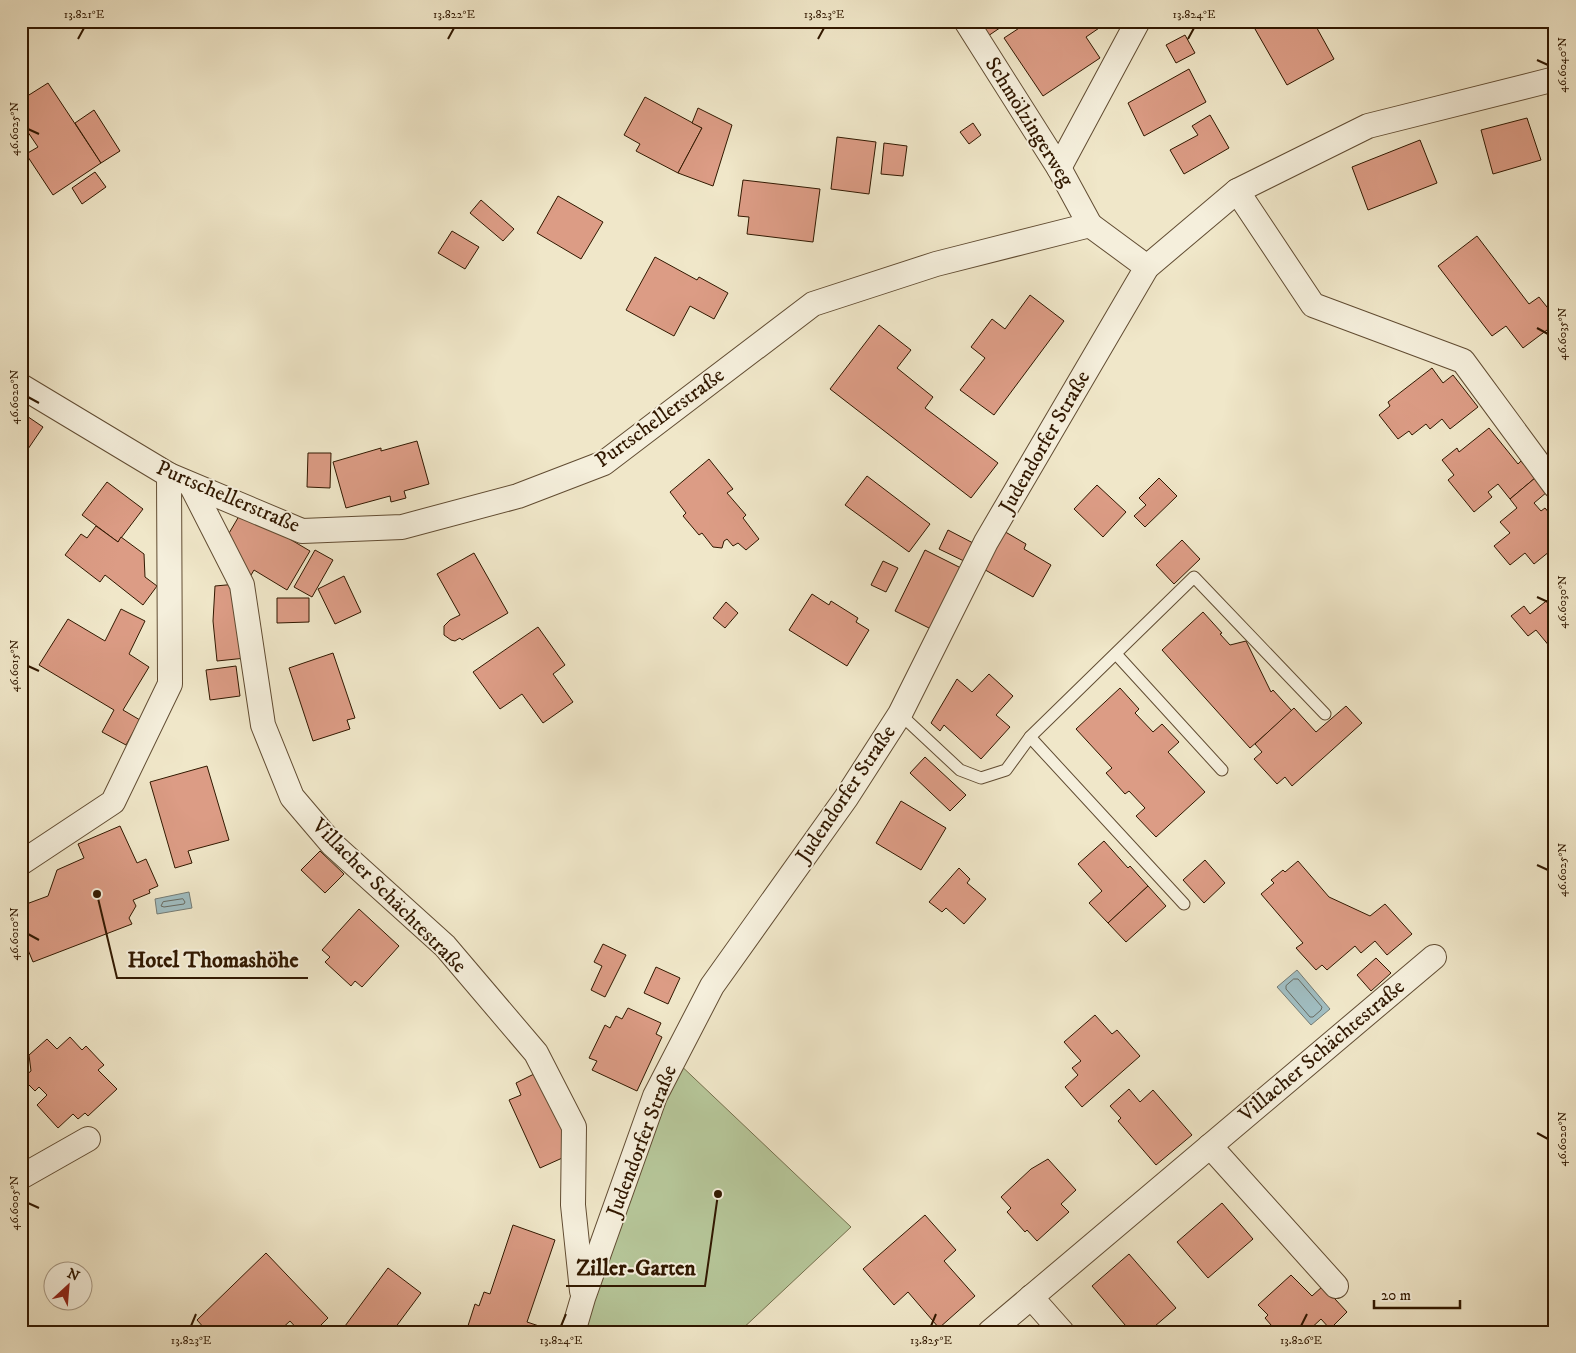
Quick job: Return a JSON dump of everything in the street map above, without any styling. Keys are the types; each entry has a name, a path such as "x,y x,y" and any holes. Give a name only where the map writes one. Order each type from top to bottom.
{"street":[{"name":"Schmölzingerweg","path":"966,21 1059,168 1090,224"},
{"path":"1059,168 1138,21"},
{"name":"Judendorfer Straße","path":"573,1332 583,1298 655,1096 712,986 846,798 900,714 986,542 1147,267 1237,191 1368,126 1555,80"},
{"path":"1237,191 1313,305 1463,361 1555,486"},
{"path":"1090,224 1147,267"},
{"name":"Purtschellerstraße","path":"21,386 169,475 302,531 402,527 518,496 604,464 812,304 936,264 1090,224"},
{"path":"21,863 113,802 170,684 169,475"},
{"name":"Villacher Schächtestraße","path":"191,485 242,586 262,726 292,797 332,844 445,946 536,1053 574,1127 573,1205 583,1298"},
{"name":"Villacher Schächtestraße","path":"990,1332 1434,957"},
{"path":"21,1178 88,1139"},
{"path":"1210,1146 1336,1286"},
{"path":"1031,1297 1062,1332"}],"lane":[{"path":"900,714 960,770 981,778 1006,770 1030,737 1194,577 1325,714"},
{"path":"1116,654 1222,770"},
{"path":"1030,737 1184,904"}],"green space":[{"path":"674,1059 851,1227 739,1332 574,1332"}],"water":[{"path":"189,892 192,908 157,914 155,899"},
{"path":"1297,970 1330,1009 1311,1025 1277,987"}],"building":[{"path":"978,21 1010,21 988,36"},
{"path":"1030,21 1103,21 1105,24 1086,37 1100,58 1043,96 1004,38"},
{"path":"1269,21 1313,21 1334,59 1287,85 1255,29"},
{"path":"1185,35 1195,53 1176,63 1166,45"},
{"path":"1189,69 1206,102 1144,136 1128,103"},
{"path":"48,83 101,163 53,195 26,154 38,147 21,122 21,100"},
{"path":"645,97 702,128 678,173 636,151 640,144 624,135"},
{"path":"698,108 732,125 713,186 678,173 702,128 692,123"},
{"path":"94,110 120,151 101,163 75,123"},
{"path":"1210,115 1229,148 1184,174 1170,150 1198,135 1192,126"},
{"path":"1527,118 1541,160 1493,174 1481,130"},
{"path":"973,123 981,135 969,144 960,132"},
{"path":"837,137 876,142 869,194 831,189"},
{"path":"1420,140 1437,183 1368,210 1352,167"},
{"path":"884,143 907,146 903,176 881,174"},
{"path":"95,172 106,187 82,204 72,188"},
{"path":"743,180 820,189 813,242 747,234 749,217 738,216"},
{"path":"558,196 603,222 581,259 537,233"},
{"path":"481,200 514,229 503,241 470,213"},
{"path":"452,231 479,247 465,269 438,253"},
{"path":"1477,236 1529,304 1539,297 1555,317 1555,324 1523,348 1506,326 1492,336 1438,266"},
{"path":"655,257 697,280 699,277 728,293 714,319 690,306 674,336 626,310"},
{"path":"1030,295 1064,321 994,415 960,390 985,358 971,347 992,319 1005,329"},
{"path":"879,325 911,350 897,368 933,397 925,408 998,463 971,498 830,389"},
{"path":"1432,368 1443,383 1453,375 1478,407 1450,429 1442,419 1430,429 1426,424 1412,435 1409,431 1398,439 1379,415 1390,406 1388,402"},
{"path":"21,412 43,427 28,449 21,444"},
{"path":"1489,428 1518,464 1521,461 1535,478 1510,499 1498,484 1488,492 1492,497 1474,512 1448,480 1454,475 1442,460 1457,448 1459,452"},
{"path":"417,441 429,484 404,491 406,498 391,502 390,496 346,508 333,462 381,448 381,451"},
{"path":"308,453 331,453 330,488 307,487"},
{"path":"709,459 733,489 727,493 746,515 743,518 759,539 746,550 738,543 733,546 727,539 724,541 722,548 713,547 702,533 699,535 683,516 686,513 670,492"},
{"path":"867,476 930,524 909,552 845,505"},
{"path":"1159,478 1177,496 1145,527 1134,516 1146,505 1139,498"},
{"path":"1535,478 1547,492 1534,503 1541,511 1545,508 1555,520 1555,523 1551,526 1555,530 1555,547 1534,564 1525,553 1510,565 1494,546 1510,533 1500,522 1517,508 1510,499"},
{"path":"107,482 143,509 118,542 82,515"},
{"path":"1097,485 1126,512 1103,537 1074,509"},
{"path":"242,511 310,551 287,590 254,570 247,582 225,540"},
{"path":"96,526 118,542 121,537 144,554 145,577 157,586 143,605 105,575 100,582 65,555 81,534 87,538"},
{"path":"948,530 975,544 966,562 939,549"},
{"path":"1002,530 1026,544 1024,549 1051,565 1033,597 980,567"},
{"path":"1182,540 1200,559 1174,584 1156,565"},
{"path":"315,550 333,560 312,597 294,587"},
{"path":"925,550 967,571 937,632 895,611"},
{"path":"474,553 508,613 462,640 460,638 455,641 444,635 444,626 450,620 460,615 437,574"},
{"path":"883,561 898,568 886,592 871,585"},
{"path":"344,576 361,612 335,624 318,589"},
{"path":"237,584 246,658 217,661 213,621 215,586"},
{"path":"812,594 829,605 831,601 858,618 856,622 869,630 847,666 789,630"},
{"path":"1555,594 1555,653 1536,630 1528,636 1511,616 1524,606 1530,614"},
{"path":"277,598 309,598 309,622 277,623"},
{"path":"726,602 738,613 725,628 713,618"},
{"path":"121,609 145,621 129,654 149,667 123,710 140,720 126,745 102,732 114,710 39,665 68,619 105,641"},
{"path":"1203,612 1230,645 1246,641 1271,692 1273,690 1292,711 1250,748 1162,650"},
{"path":"538,627 565,665 553,674 573,702 543,723 522,694 500,709 473,672"},
{"path":"333,653 355,718 347,720 350,729 313,741 289,668"},
{"path":"236,666 240,696 210,700 206,670"},
{"path":"989,674 1013,696 996,715 1010,727 981,759 944,725 940,731 931,723 957,679 972,692"},
{"path":"1120,688 1139,709 1135,713 1153,732 1162,724 1179,742 1168,752 1205,792 1156,837 1136,816 1145,808 1129,791 1125,794 1106,773 1112,768 1076,729"},
{"path":"1346,706 1362,723 1292,786 1285,777 1277,784 1254,759 1262,752 1255,744 1294,708 1316,732"},
{"path":"925,757 966,795 950,811 910,773"},
{"path":"207,766 229,840 188,851 192,863 175,868 150,782"},
{"path":"901,801 946,828 921,870 876,843"},
{"path":"120,826 137,863 146,859 158,886 149,890 150,893 133,900 136,906 129,918 132,924 33,962 21,933 21,906 48,896 57,870 84,858 78,844"},
{"path":"1104,841 1128,868 1130,866 1148,886 1108,923 1089,903 1102,891 1078,864"},
{"path":"320,851 344,874 325,893 301,870"},
{"path":"1205,860 1225,883 1204,903 1183,880"},
{"path":"1298,861 1329,897 1370,916 1385,904 1412,934 1387,955 1375,941 1361,953 1355,946 1327,970 1322,965 1316,970 1296,948 1303,943 1261,894 1274,883 1271,880 1283,870 1285,872"},
{"path":"959,868 970,879 967,883 986,899 964,924 946,908 942,912 929,902"},
{"path":"1148,886 1166,906 1126,942 1108,923"},
{"path":"359,909 399,946 362,987 355,981 351,986 325,962 330,957 322,950"},
{"path":"603,944 626,955 605,997 591,990 602,966 594,962"},
{"path":"1376,958 1391,973 1371,991 1357,975"},
{"path":"656,967 680,978 668,1004 644,993"},
{"path":"628,1008 661,1023 656,1034 662,1037 637,1091 592,1070 597,1061 589,1058 605,1025 610,1028 616,1016 622,1019"},
{"path":"1095,1015 1112,1034 1117,1030 1140,1056 1082,1107 1065,1087 1078,1075 1072,1068 1081,1061 1064,1042"},
{"path":"70,1037 82,1050 86,1046 104,1065 98,1070 117,1089 88,1116 85,1113 78,1119 73,1114 58,1128 37,1105 47,1095 39,1087 35,1091 25,1081 26,1075 31,1071 29,1055 47,1039 57,1049"},
{"path":"536,1073 566,1138 569,1155 540,1168 509,1100 521,1095 516,1083"},
{"path":"1129,1089 1140,1102 1153,1090 1192,1135 1156,1165 1118,1121 1121,1118 1110,1106"},
{"path":"1048,1159 1076,1190 1061,1204 1069,1212 1037,1241 1027,1230 1025,1232 1007,1212 1011,1208 1001,1197 1031,1169"},
{"path":"1222,1203 1253,1239 1208,1278 1177,1242"},
{"path":"925,1215 956,1250 944,1261 975,1296 939,1328 908,1292 894,1305 863,1269"},
{"path":"513,1225 555,1240 527,1322 557,1332 466,1332 475,1304 479,1306 484,1292 490,1294"},
{"path":"266,1253 328,1318 321,1325 328,1332 300,1332 290,1321 278,1332 203,1332 205,1329 197,1320"},
{"path":"1129,1254 1176,1308 1148,1332 1131,1332 1092,1286"},
{"path":"388,1268 421,1293 392,1332 352,1332 345,1326"},
{"path":"1291,1275 1312,1296 1323,1286 1347,1312 1330,1329 1321,1319 1307,1332 1277,1332 1265,1318 1268,1315 1258,1305"},
{"path":"757,1325 764,1332 749,1332"}],"place":[{"name":"Hotel Thomashöhe","path":"97,894"},
{"name":"Ziller-Garten","path":"718,1194"}]}
